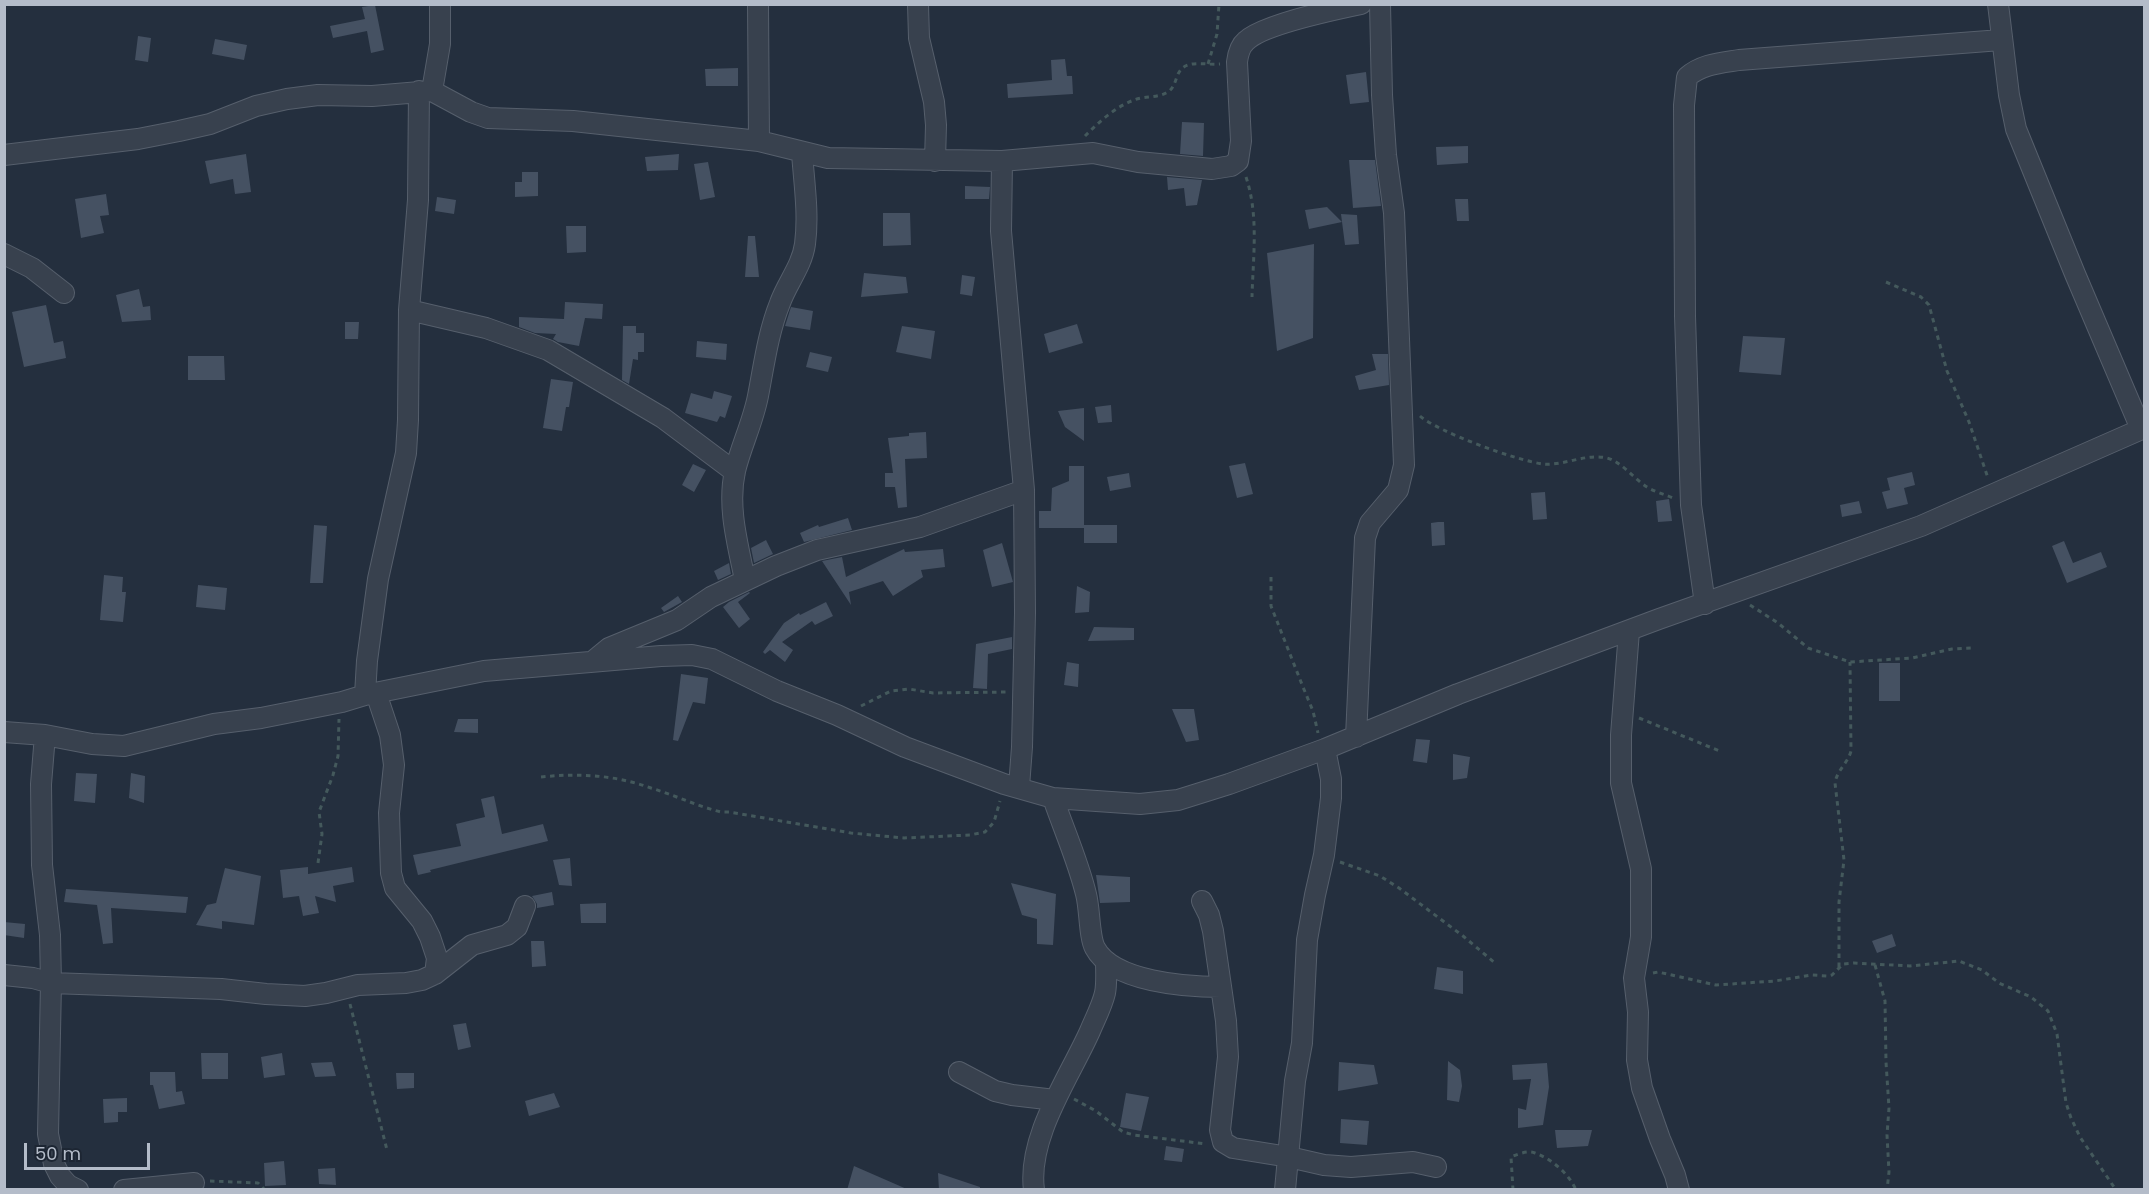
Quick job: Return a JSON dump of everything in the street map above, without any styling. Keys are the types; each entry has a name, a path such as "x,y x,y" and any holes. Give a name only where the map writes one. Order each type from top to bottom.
{"street":[{"path":"435,974 437,958 430,937 422,921 395,888 389,813 394,765 390,735 370,694 367,661 378,579 406,453 410,310 426,91 440,44 440,4"},
{"path":"758,4 759,141"},
{"path":"918,4 919,38 934,102 935,160"},
{"path":"4,155 138,139 180,131 210,124 256,106 287,99 318,95 372,96 426,91 488,118 544,118 759,141 828,158 1002,161 1070,153 1093,153 1138,162 1212,169 1231,166 1238,161 1241,141 1237,62 1239,52 1245,42 1255,34 1361,4"},
{"path":"1356,736 1365,538 1370,523 1379,509 1391,498 1401,482 1404,465 1394,213 1386,155 1380,4"},
{"path":"4,732 124,746 214,724 342,702 484,670 661,656 692,656 712,659 738,670 777,691 837,715 905,747 1053,798 1140,804 1178,800 1220,788 1324,749 1458,694 1786,573 1921,526 2143,428 2075,274 2016,129 2001,40 1998,4"},
{"path":"1705,604 1691,505 1685,316 1684,105 1687,77 1695,70 1708,65 1739,60 2001,40"},
{"path":"745,580 735,533 732,502 735,472 758,399 765,356 780,302 797,269 805,245 806,214 802,153"},
{"path":"1002,161 1001,231 1024,490 1023,692 1012,785"},
{"path":"4,254 32,268 64,293"},
{"path":"410,310 486,328 548,350 663,418 735,472"},
{"path":"592,662 609,648 677,620 711,597 745,580 817,550 920,526 1024,490"},
{"path":"1629,631 1621,735 1621,783 1641,869 1641,937 1634,978 1638,1012 1636,1043 1640,1078 1679,1190"},
{"path":"45,735 41,783 42,866 50,935 51,983 48,1134 54,1164 60,1176 68,1185 78,1190"},
{"path":"1285,1190 1295,1081 1302,1043 1307,940 1324,855 1331,798 1331,779 1324,749"},
{"path":"1053,798 1086,892 1091,918 1091,935 1095,948 1106,961 1128,973 1149,980 1221,987"},
{"path":"1202,901 1209,915 1226,1021 1228,1057 1220,1130 1223,1142 1227,1145 1324,1165 1351,1167 1413,1162 1436,1167"},
{"path":"4,975 33,978 51,983 221,989 305,996 379,982 422,980 435,974 472,945 507,935 517,927 525,906"},
{"path":"1034,1190 1032,1173 1035,1156 1055,1100 1066,1082 1102,1002 1105,992 1106,961"},
{"path":"959,1072 995,1091 1055,1100"},
{"path":"124,1190 194,1183"}],"path":[{"path":"1208,65 1217,34 1219,4"},
{"path":"1070,153 1105,117 1122,106 1134,100 1167,93 1172,89 1179,70 1186,66 1237,62"},
{"path":"1238,161 1247,178 1255,220 1252,297"},
{"path":"1886,282 1921,297 1929,306 1947,371 1969,422 1994,494"},
{"path":"1402,390 1414,411 1429,424 1477,443 1542,464 1564,464 1590,458 1606,458 1617,463 1649,488 1691,505"},
{"path":"1271,577 1271,606 1308,696 1324,749"},
{"path":"1734,593 1778,623 1808,648 1850,662 1912,658 1952,649 1972,648"},
{"path":"1839,967 1839,902 1844,860 1835,783 1851,751 1850,662"},
{"path":"837,715 860,707 891,691 909,689 933,693 1023,692"},
{"path":"318,863 322,834 318,812 338,756 338,723 342,702"},
{"path":"1623,714 1646,719 1692,741 1722,752"},
{"path":"542,777 603,776 648,786 721,812 851,833 904,838 970,836 986,832 994,822 1012,785"},
{"path":"1324,855 1380,876 1463,936 1495,963"},
{"path":"1634,978 1658,972 1716,985 1775,981 1811,975 1828,976 1843,964 1854,963 1910,966 1959,961 1982,970 1999,983 2031,997 2048,1011 2057,1034 2066,1103 2071,1119 2080,1137 2116,1190"},
{"path":"1875,964 1885,1001 1889,1108 1887,1190"},
{"path":"346,988 387,1150"},
{"path":"1066,1082 1072,1099 1096,1112 1123,1132 1227,1145"},
{"path":"1513,1190 1511,1157 1520,1153 1534,1152 1558,1167 1572,1180 1576,1190"},
{"path":"194,1183 248,1181 258,1183 265,1190"}],"building":[{"path":"375,5 384,50 371,53 367,31 333,38 330,26 365,19 362,7"},
{"path":"138,36 151,38 148,62 135,60"},
{"path":"215,39 247,45 244,60 212,54"},
{"path":"1065,59 1067,76 1072,76 1073,94 1008,98 1007,84 1052,80 1051,60"},
{"path":"738,68 738,86 706,86 705,69"},
{"path":"1366,72 1369,102 1350,104 1346,75"},
{"path":"1182,122 1204,123 1203,156 1180,154"},
{"path":"1468,146 1468,163 1437,165 1436,147"},
{"path":"246,154 251,192 235,194 233,179 210,184 205,161"},
{"path":"679,154 678,170 647,171 645,157"},
{"path":"1349,160 1375,160 1381,206 1353,208"},
{"path":"708,162 715,197 700,200 694,164"},
{"path":"522,172 538,172 538,196 515,197 515,182 522,182"},
{"path":"1167,177 1202,180 1197,205 1186,206 1184,188 1168,190"},
{"path":"965,186 990,187 989,199 965,199"},
{"path":"106,194 109,215 100,216 104,233 81,238 75,199"},
{"path":"437,197 456,200 454,214 435,211"},
{"path":"1455,199 1468,199 1469,221 1457,221"},
{"path":"1327,207 1342,222 1309,229 1305,210"},
{"path":"883,213 910,213 911,245 883,246"},
{"path":"1341,214 1357,215 1359,244 1345,245"},
{"path":"566,226 586,226 586,252 567,253"},
{"path":"748,236 755,236 759,277 745,277"},
{"path":"1314,244 1313,338 1277,351 1267,253"},
{"path":"864,273 906,277 908,293 861,297"},
{"path":"962,275 975,277 972,296 960,294"},
{"path":"139,289 143,307 150,306 151,320 122,322 116,295"},
{"path":"565,302 603,304 602,319 585,318 579,346 558,342 553,339 556,334 535,333 519,327 519,317 564,319"},
{"path":"46,305 54,343 63,341 66,358 24,367 12,312"},
{"path":"791,307 813,311 810,330 785,326"},
{"path":"345,322 359,322 358,339 345,339"},
{"path":"1077,324 1083,343 1049,353 1044,334"},
{"path":"623,326 636,326 636,333 644,333 644,352 638,352 638,360 633,359 629,384 622,380"},
{"path":"902,326 935,331 931,359 896,352"},
{"path":"1743,336 1785,338 1781,375 1739,372"},
{"path":"697,341 727,344 726,360 696,357"},
{"path":"810,352 832,357 828,372 806,367"},
{"path":"1372,354 1388,354 1389,385 1359,390 1355,376 1376,370"},
{"path":"188,356 224,356 225,380 188,380"},
{"path":"551,379 573,382 562,431 543,428"},
{"path":"714,391 732,396 725,418 720,416 717,422 685,413 691,393 712,399"},
{"path":"1111,405 1112,422 1098,423 1095,407"},
{"path":"1084,408 1084,441 1065,427 1058,411"},
{"path":"926,432 927,458 905,459 907,507 898,508 895,487 885,487 885,473 893,473 888,438"},
{"path":"1245,463 1253,494 1237,498 1229,466"},
{"path":"693,464 706,470 694,492 682,485"},
{"path":"1069,466 1084,466 1084,528 1039,528 1039,511 1051,511 1052,488 1069,481"},
{"path":"1912,472 1915,485 1904,488 1908,504 1887,509 1882,492 1890,490 1887,478"},
{"path":"1129,473 1131,487 1110,491 1107,477"},
{"path":"1545,492 1547,519 1533,520 1531,493"},
{"path":"1669,499 1672,521 1658,522 1656,501"},
{"path":"1859,501 1862,513 1842,517 1840,505"},
{"path":"848,518 852,530 804,542 800,533 818,525 819,527"},
{"path":"1444,522 1445,545 1432,546 1431,523"},
{"path":"314,525 327,526 323,583 310,583"},
{"path":"1084,525 1117,525 1117,543 1084,543"},
{"path":"766,540 773,554 754,563 751,548"},
{"path":"2064,541 2073,563 2101,552 2107,567 2067,583 2052,546"},
{"path":"1002,543 1013,582 992,587 983,550"},
{"path":"904,549 905,552 943,549 945,567 921,570 923,577 893,596 883,581 849,592 851,605 822,561 842,557 846,577"},
{"path":"729,563 731,574 718,580 714,571"},
{"path":"104,575 123,577 122,592 126,592 123,622 100,620"},
{"path":"198,585 227,588 225,610 196,607"},
{"path":"1077,586 1090,592 1089,612 1075,613"},
{"path":"749,592 738,602 750,619 739,628 723,607"},
{"path":"678,596 682,602 664,612 661,608"},
{"path":"826,602 833,616 815,625 812,621 782,642 793,650 785,662 770,650 765,654 763,652 784,623 799,613 800,615"},
{"path":"1094,627 1134,628 1134,640 1088,641"},
{"path":"1012,637 1012,649 988,654 987,689 973,688 976,644"},
{"path":"1067,662 1079,664 1078,687 1064,685"},
{"path":"1879,663 1900,663 1900,701 1879,701"},
{"path":"681,674 708,678 705,704 693,702 678,741 673,740"},
{"path":"1172,709 1194,709 1199,740 1186,742"},
{"path":"458,719 478,719 478,733 454,732"},
{"path":"1416,739 1430,740 1427,763 1413,761"},
{"path":"1453,754 1470,757 1467,778 1453,780"},
{"path":"76,773 97,774 95,803 74,801"},
{"path":"131,773 145,776 144,803 129,798"},
{"path":"494,796 502,834 543,824 548,841 430,870 431,872 418,875 413,855 461,846 456,824 485,817 481,799"},
{"path":"570,858 572,886 559,885 553,860"},
{"path":"308,867 308,874 352,867 354,882 333,886 336,902 315,896 319,913 303,916 299,896 283,898 280,870"},
{"path":"225,868 261,876 254,925 222,921 222,929 196,925 207,905 216,903"},
{"path":"1096,875 1130,877 1130,902 1100,903"},
{"path":"1011,883 1056,894 1053,945 1037,944 1037,919 1022,915"},
{"path":"66,889 188,897 186,913 111,908 113,943 103,944 97,905 64,902"},
{"path":"552,892 554,905 537,908 532,896"},
{"path":"606,903 606,923 581,923 580,904"},
{"path":"4,922 25,924 24,938 4,935"},
{"path":"1892,934 1896,946 1877,953 1872,941"},
{"path":"531,941 544,941 546,966 532,967"},
{"path":"1437,967 1463,971 1463,994 1434,989"},
{"path":"466,1023 471,1047 458,1050 453,1025"},
{"path":"201,1053 228,1053 228,1079 202,1079"},
{"path":"282,1053 285,1075 264,1078 261,1057"},
{"path":"1448,1061 1460,1070 1462,1086 1459,1102 1447,1100"},
{"path":"332,1062 336,1076 315,1077 311,1063"},
{"path":"1339,1062 1374,1065 1378,1084 1338,1091"},
{"path":"1547,1063 1549,1087 1543,1125 1518,1128 1518,1108 1526,1110 1531,1079 1513,1080 1512,1065"},
{"path":"150,1072 175,1072 176,1092 182,1091 185,1104 159,1109 153,1085 150,1085"},
{"path":"396,1073 414,1073 414,1088 397,1089"},
{"path":"554,1093 560,1107 529,1116 525,1101"},
{"path":"1126,1093 1149,1097 1141,1131 1120,1127"},
{"path":"127,1098 127,1112 118,1112 118,1122 104,1123 103,1099"},
{"path":"1341,1119 1369,1121 1367,1145 1340,1143"},
{"path":"1555,1130 1592,1130 1588,1146 1557,1148"},
{"path":"1166,1146 1184,1149 1182,1162 1164,1160"},
{"path":"284,1161 286,1185 265,1186 264,1163"},
{"path":"854,1166 909,1190 847,1190"},
{"path":"335,1168 336,1185 319,1184 318,1169"},
{"path":"938,1173 980,1187 980,1190 939,1190"}]}
